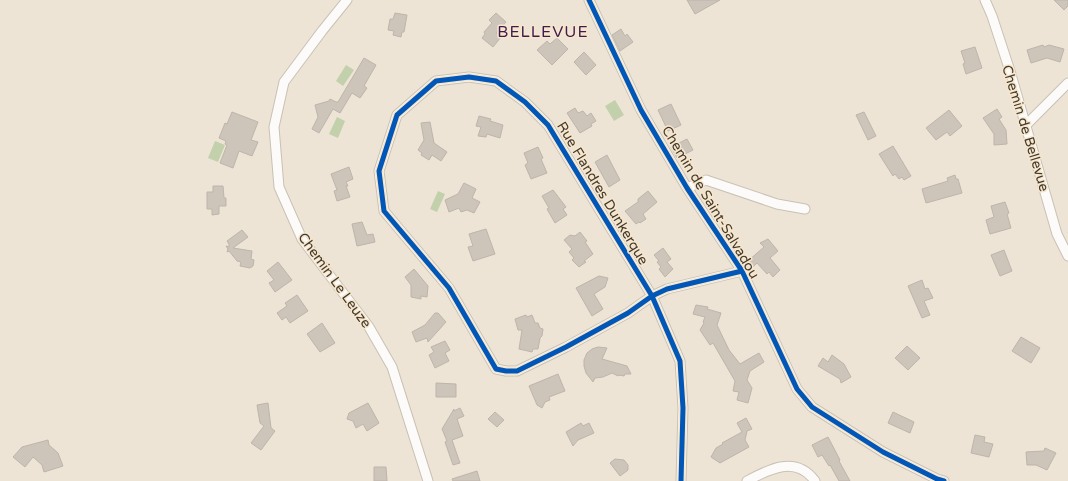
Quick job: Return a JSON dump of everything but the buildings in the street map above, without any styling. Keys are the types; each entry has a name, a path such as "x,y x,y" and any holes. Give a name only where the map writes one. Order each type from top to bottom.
{"street":[{"name":"Chemin Le Leuze","path":"347,0 284,82 274,127 278,187 302,239 369,327 392,367 428,481"},
{"name":"Chemin de Saint-Salvadou","path":"590,0 641,110 687,188 742,271 797,389 812,407 883,452 944,481"},
{"name":"Chemin de Bellevue","path":"985,0 992,16 1026,125 1057,234 1068,256"},
{"name":"Rue Flandres Dunkerque","path":"681,481 683,408 680,361 652,296 548,125 525,102 496,80 469,76 436,81 397,115 379,171 384,211 449,288 496,370 517,371 566,347 628,313 652,296 667,289 742,271"},
{"path":"1026,125 1068,84"},
{"path":"687,188 706,180 777,204 805,209"},
{"path":"747,481 770,469 785,466 798,468 810,474 815,481"}],"shaded area":[{"path":"346,65 354,70 343,86 336,81"},
{"path":"615,100 624,115 614,121 605,106"},
{"path":"337,117 345,121 338,138 329,134"},
{"path":"215,141 225,145 218,162 208,158"},
{"path":"438,191 445,194 437,212 430,209"}],"cycle path":[{"path":"589,0 641,110 687,188 742,271 797,389 812,407 883,452 944,481"},
{"path":"681,481 683,408 680,361 652,296 548,125 525,102 496,81 469,77 436,81 397,115 379,171 384,211 449,288 496,369 517,371 566,347 628,313 652,296 667,289 742,271"}],"district":[{"name":"BELLEVUE","path":"543,31"}]}
